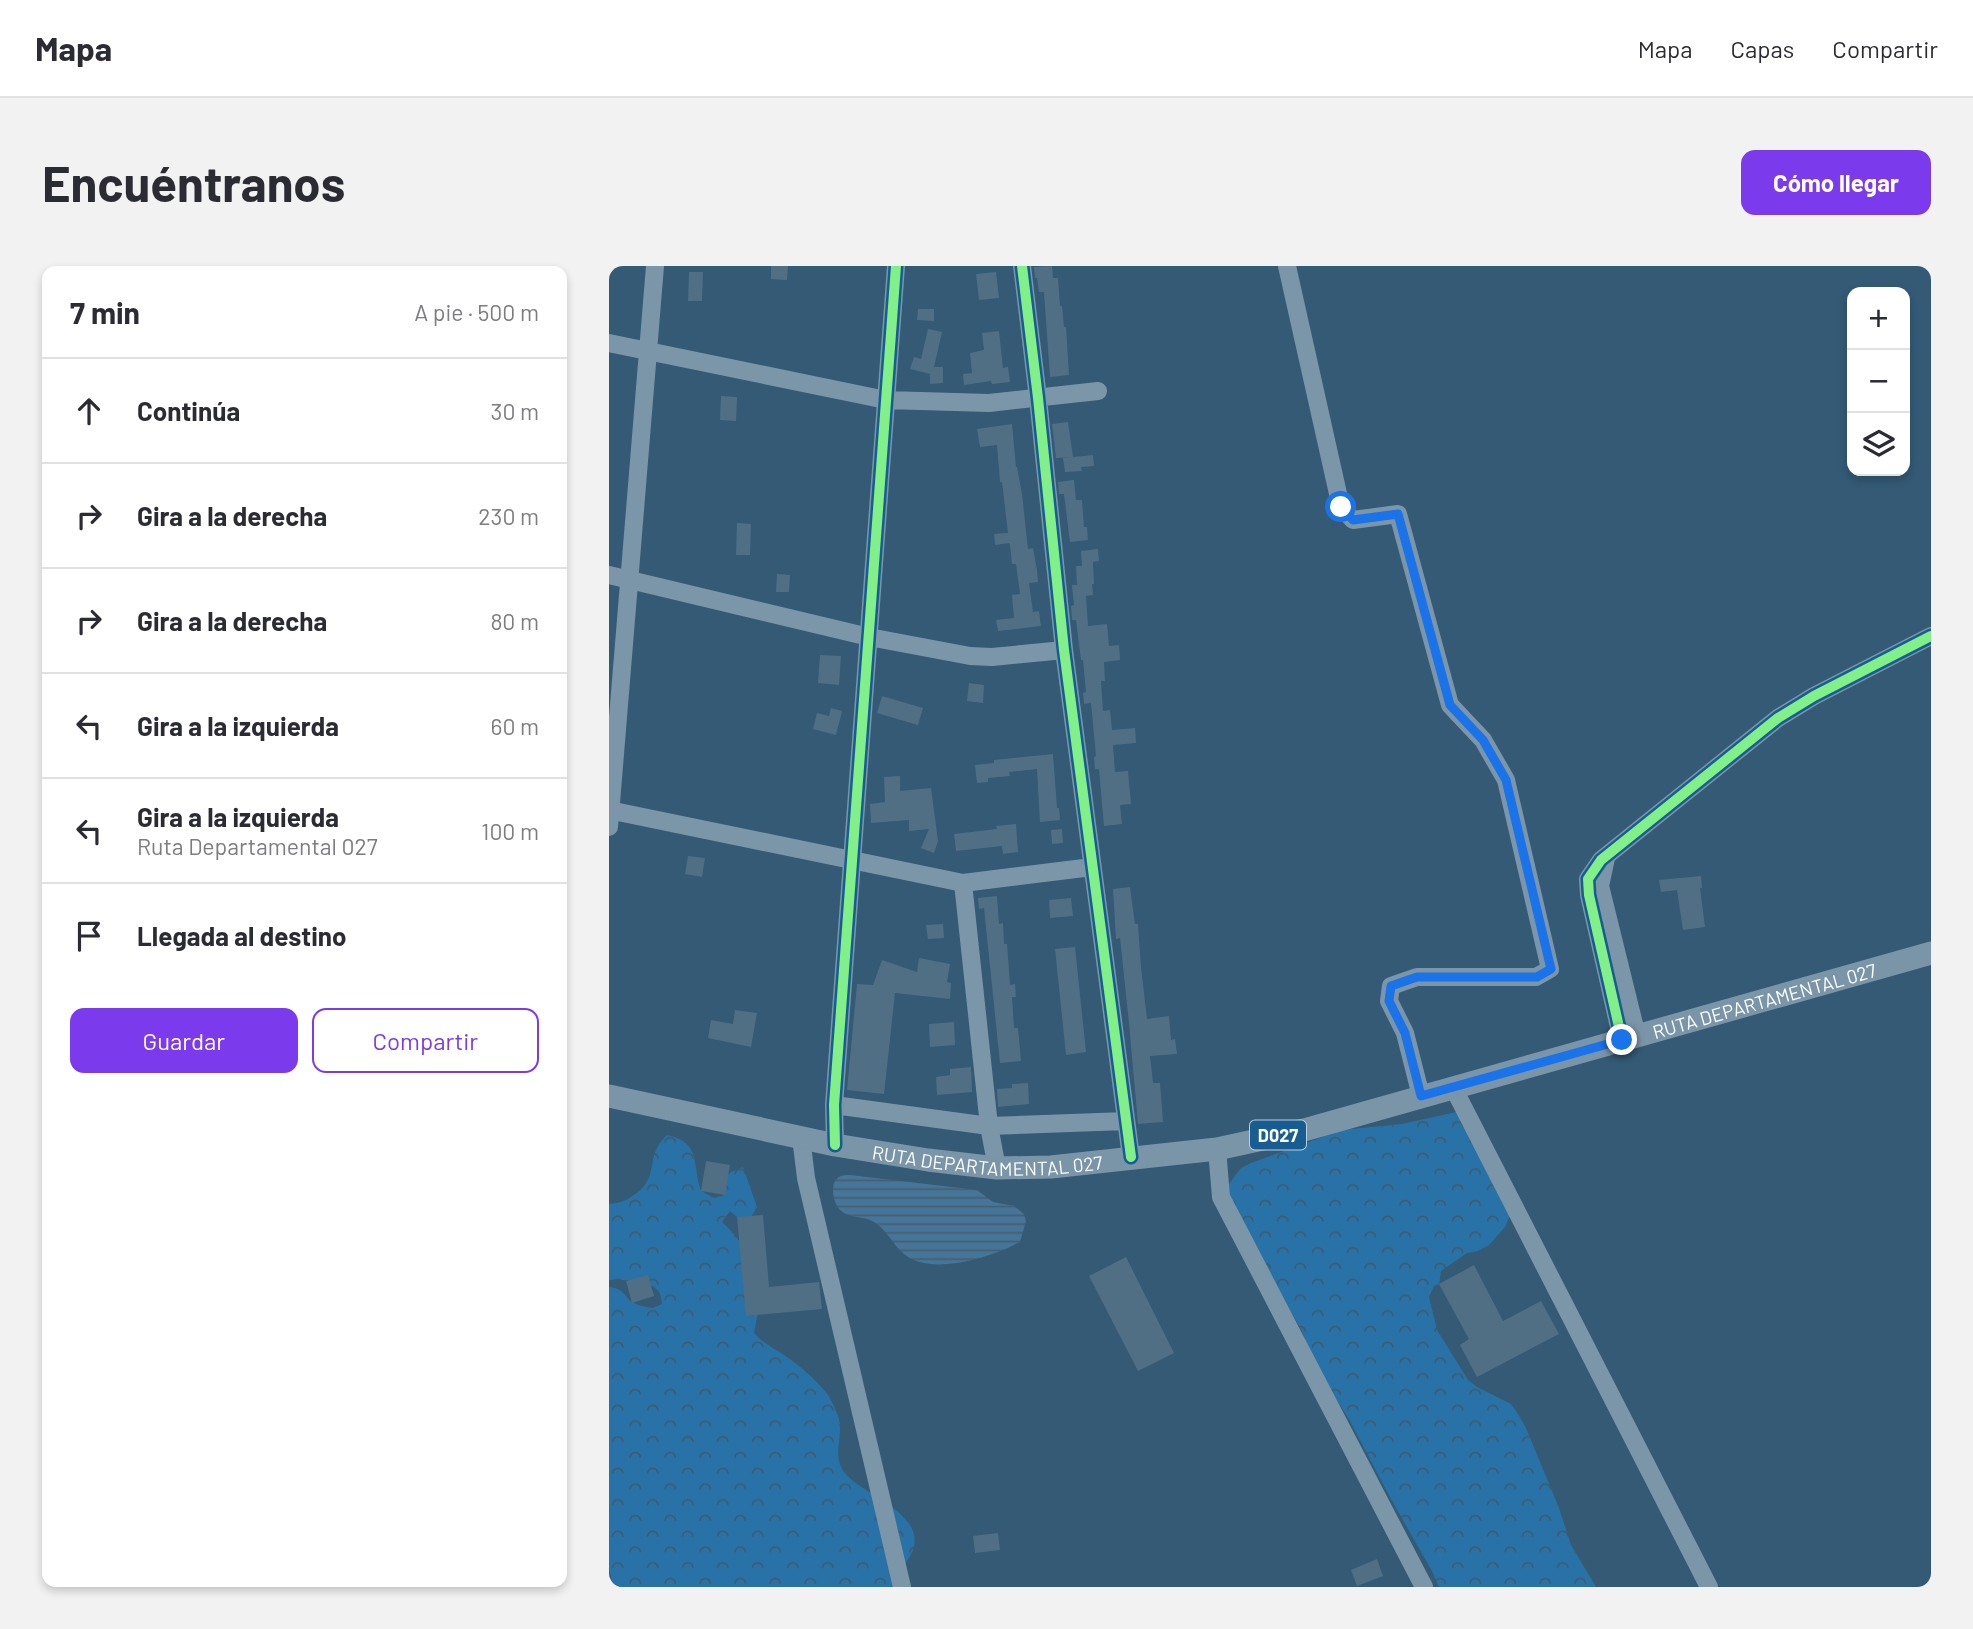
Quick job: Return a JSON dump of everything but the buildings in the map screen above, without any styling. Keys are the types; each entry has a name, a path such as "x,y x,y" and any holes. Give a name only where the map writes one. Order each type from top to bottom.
{"main road":[{"name":"RUTA DEPARTAMENTAL 027","path":"609,1096 835,1145 928,1160 997,1168 1051,1167 1216,1149 1304,1130 1931,953"}],"street":[{"path":"655,266 610,816 963,883 1092,867"},
{"path":"835,1145 834,1105 896,266"},
{"path":"1022,266 1064,650 1131,1157"},
{"path":"1287,266 1341,507 1353,520 1398,514 1450,705 1483,740 1506,780 1551,969 1537,977 1417,977 1391,986 1389,1001 1405,1033 1421,1096"},
{"path":"609,343 886,400 989,403 1098,391"},
{"path":"609,575 869,637 970,656 992,657 1064,650"},
{"path":"1629,1038 1600,886 1606,855 1778,718 1814,696 1931,636"},
{"path":"963,883 989,1126 997,1168"},
{"path":"1453,1087 1709,1587"},
{"path":"834,1105 989,1126 1126,1121"},
{"path":"801,1137 806,1178 902,1587"},
{"path":"1216,1149 1221,1197 1424,1587"}],"green space":[{"path":"1461,1111 1515,1203 1505,1227 1489,1245 1467,1253 1441,1271 1439,1284 1434,1286 1429,1297 1437,1330 1468,1380 1511,1404 1518,1414 1559,1508 1571,1545 1596,1587 1439,1587 1350,1421 1316,1366 1302,1331 1270,1275 1247,1244 1226,1188 1241,1168 1251,1163 1342,1130 1402,1124"},
{"path":"667,1135 678,1138 691,1149 701,1191 714,1198 725,1195 723,1180 731,1172 743,1167 757,1207 749,1220 737,1217 730,1211 722,1222 743,1247 757,1278 759,1304 754,1333 824,1389 839,1421 838,1455 844,1472 900,1513 909,1523 914,1534 914,1547 904,1566 899,1587 614,1587 609,1570 609,1287 619,1289 638,1305 652,1308 662,1304 659,1292 650,1285 629,1280 609,1280 609,1204 626,1200 647,1183 655,1152"}],"shaded area":[{"path":"840,1176 977,1190 993,1202 1014,1206 1024,1214 1026,1221 1020,1242 962,1262 929,1264 915,1261 904,1254 876,1223 840,1210 834,1198 834,1184"}],"cycle path":[{"path":"835,1145 834,1105 896,266"},
{"path":"1022,266 1064,650 1131,1157"},
{"path":"1622,1040 1589,895 1588,879 1601,860 1778,718 1814,696 1931,636"}],"route":[{"path":"1341,507 1353,520 1398,514 1450,705 1483,740 1506,780 1551,969 1537,977 1417,977 1391,986 1389,1001 1405,1033 1421,1096 1622,1040"}]}
